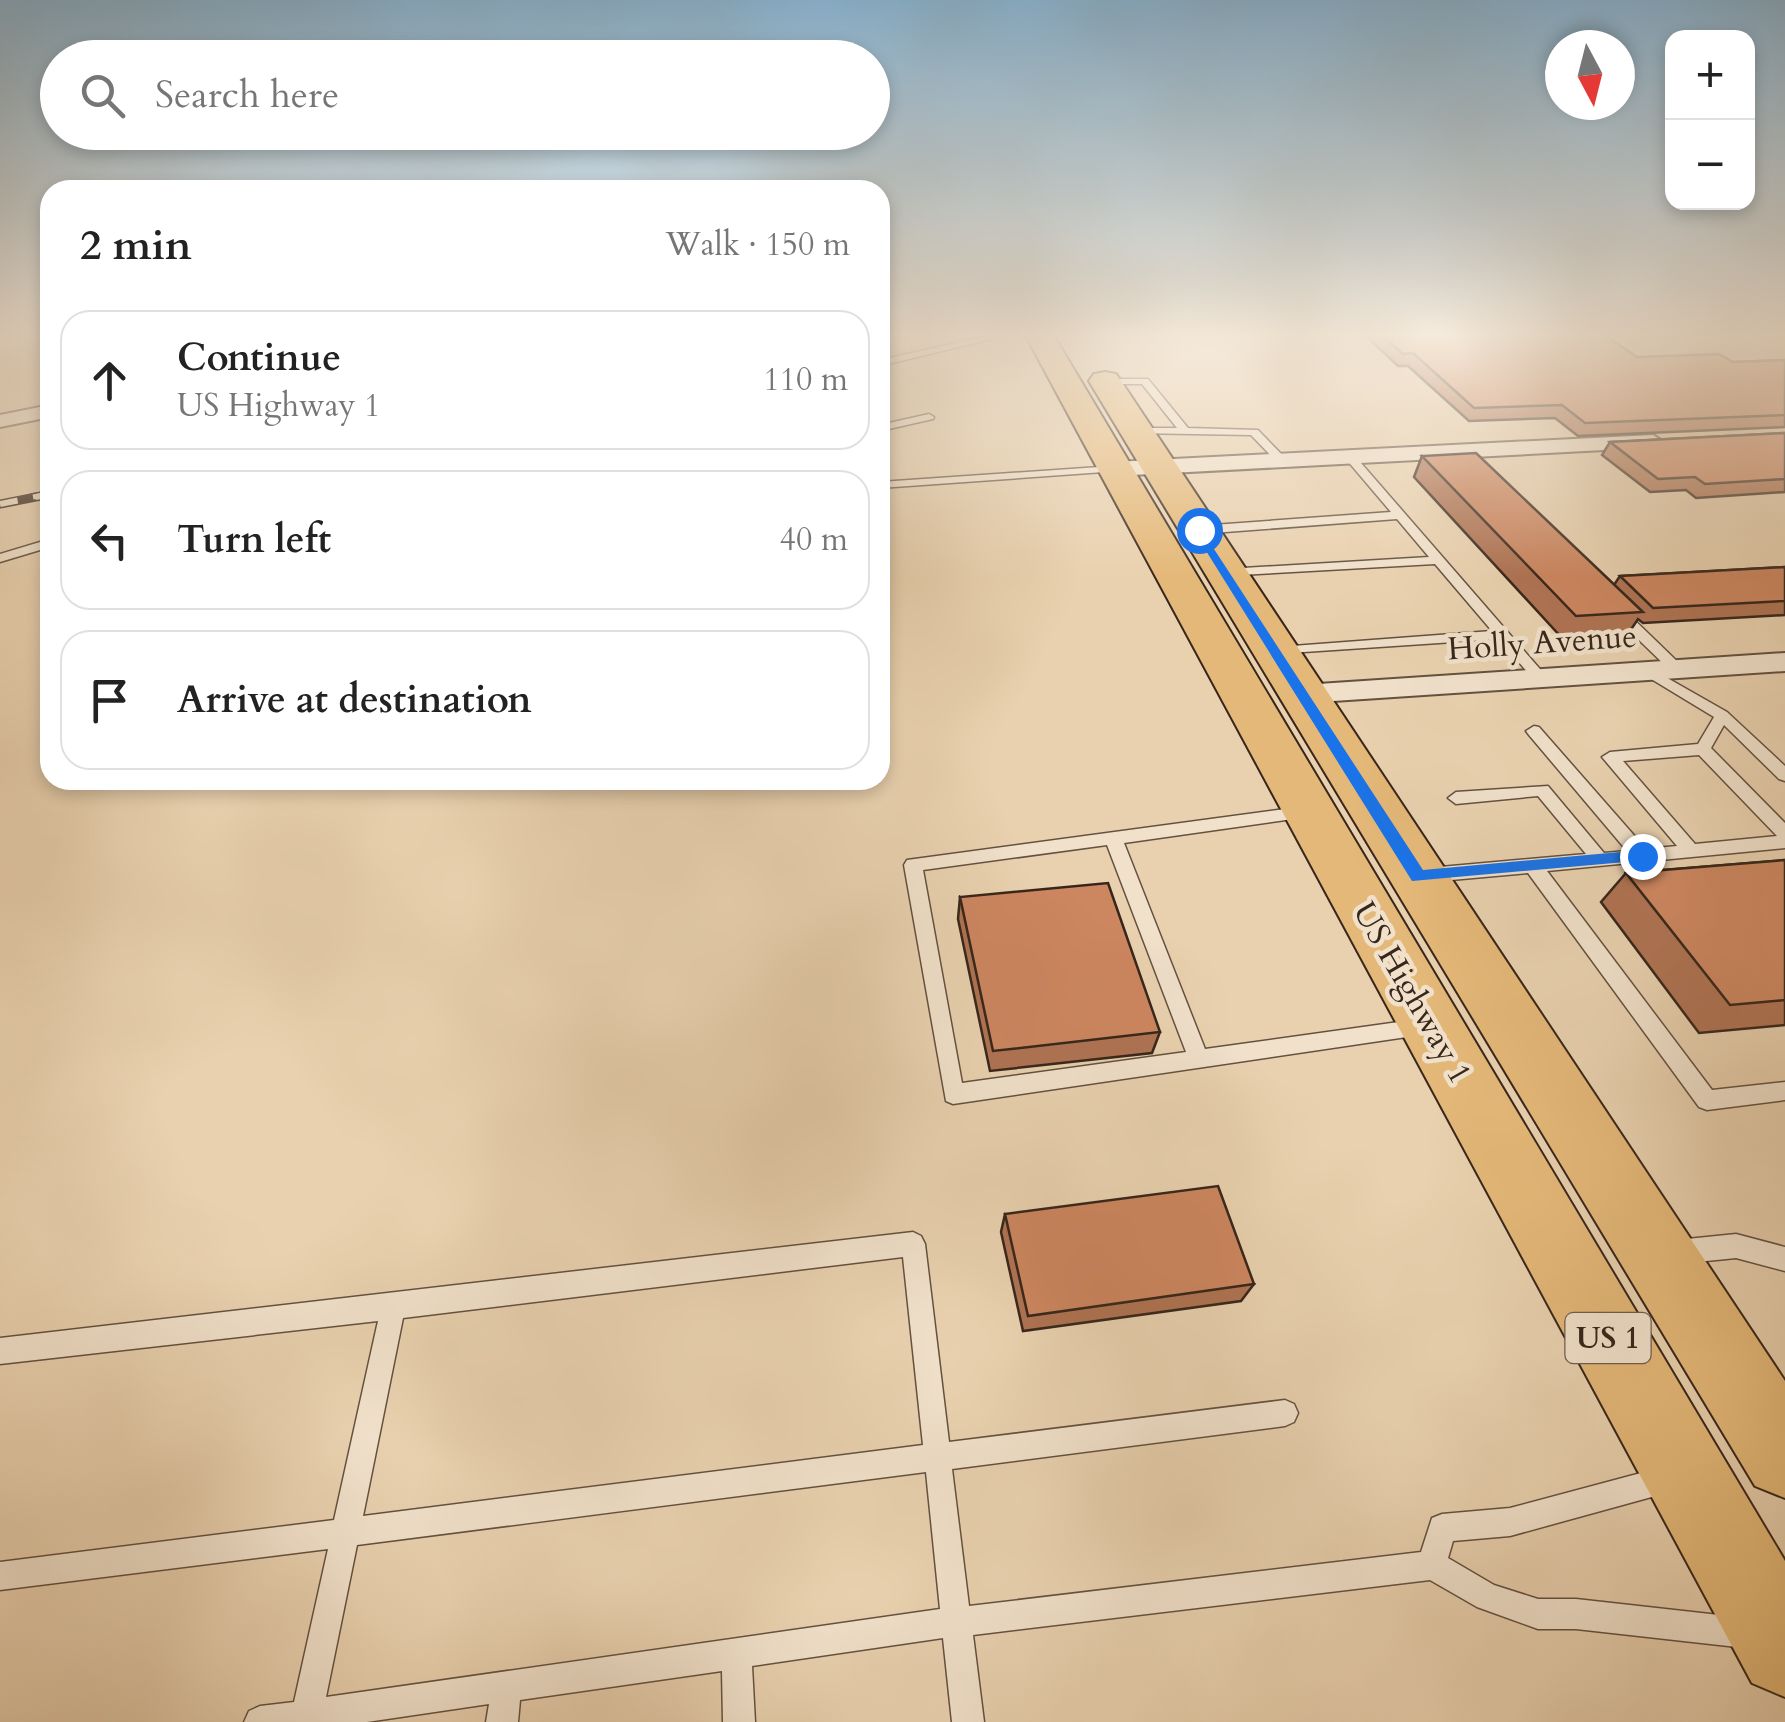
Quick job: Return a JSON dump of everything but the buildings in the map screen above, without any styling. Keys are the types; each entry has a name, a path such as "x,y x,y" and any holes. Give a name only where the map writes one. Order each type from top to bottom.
{"main road":[{"name":"US Highway 1","path":"1117,416 1148,449 1309,812 1781,1643"},
{"name":"US Highway 1","path":"1127,416 1785,1456"},
{"path":"1431,1026 1488,1076 1526,1098 1562,1104"}],"street":[{"path":"1148,449 1282,461 1350,457 1462,459 1668,442"},
{"name":"Holly Avenue","path":"1289,672 1542,678 1785,662"}],"lane":[{"path":"890,426 929,417"},
{"path":"890,483 1254,432 1282,461"},
{"path":"1350,457 1542,678"},
{"path":"1213,552 1400,515"},
{"path":"0,558 40,546"},
{"path":"1213,552 1440,560"},
{"path":"1607,602 1662,671 1722,715 1785,775"},
{"path":"1289,672 1503,634"},
{"path":"1703,749 1722,715"},
{"path":"1534,730 1642,856"},
{"path":"1703,749 1785,834"},
{"path":"1691,851 1610,757 1703,749"},
{"path":"1456,798 1542,790 1600,860"},
{"path":"1309,812 913,864 953,1094 1431,1026"},
{"path":"1114,838 1200,1059"},
{"path":"1418,876 1785,842"},
{"path":"1533,866 1706,1100 1785,1091"},
{"path":"0,1351 913,1244 968,1722"},
{"path":"1658,1254 1736,1246 1785,1260"},
{"path":"306,1719 393,1307"},
{"path":"0,1576 1285,1413"},
{"path":"1432,1565 1442,1528 1510,1522 1686,1475"},
{"path":"260,1722 306,1719 954,1622 1432,1565 1488,1598 1538,1614 1576,1614 1781,1643"},
{"path":"737,1654 739,1722"},
{"path":"502,1722 506,1688"}],"railway":[{"path":"0,504 40,496"},
{"path":"33,497 40,496"}],"route":[{"path":"1199,530 1418,876 1642,856"}]}
